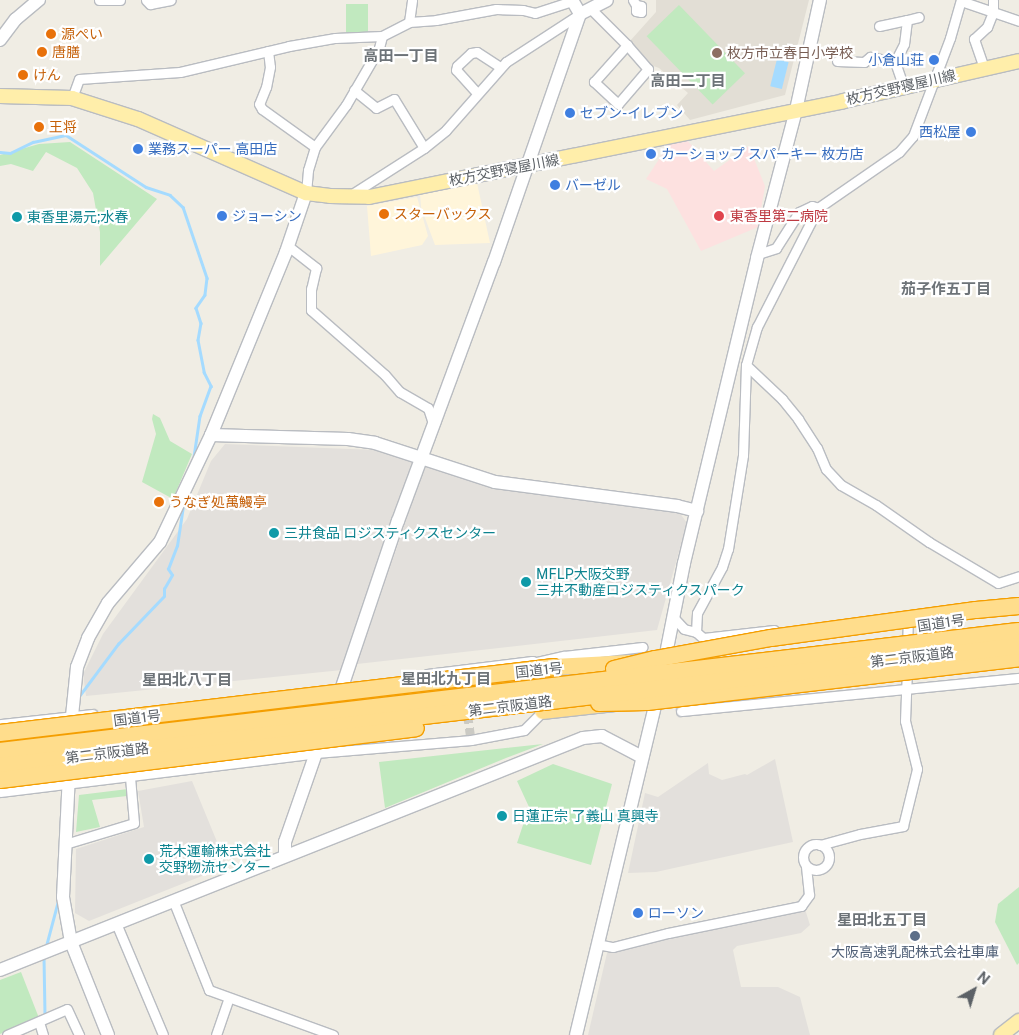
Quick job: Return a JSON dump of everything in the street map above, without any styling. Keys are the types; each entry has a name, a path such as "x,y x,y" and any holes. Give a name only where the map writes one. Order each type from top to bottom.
{"highway":[{"path":"541,700 655,659 771,638 976,610 1019,606"},
{"name":"国道1号","path":"0,733 554,667 665,661 1019,614"},
{"name":"第二京阪道路","path":"0,751 541,700 1019,631"},
{"name":"第二京阪道路","path":"0,766 541,700 1019,646"},
{"path":"541,700 623,704 646,702 1019,658"},
{"path":"0,780 132,770 541,700 693,696 795,689 1019,666"}],"main road":[{"name":"枚方交野寝屋川線","path":"0,96 72,98 138,119 306,193 369,196 526,166 904,88 934,79 1019,61"},
{"path":"1001,1035 1019,1021"}],"street":[{"path":"0,40 16,19 39,0"},
{"path":"99,0 120,0"},
{"path":"146,0 150,4 171,0"},
{"path":"409,22 412,0"},
{"path":"72,98 79,79 180,72 268,51 335,38 382,36 409,22 436,20 496,9 523,10 535,13 572,0 627,45 648,69 618,104 594,82 627,45"},
{"path":"348,196 424,148 446,130 500,68 585,11 607,0"},
{"path":"576,1035 657,697 697,511 758,254 796,110 820,0"},
{"path":"696,632 697,613 722,567 728,549 743,455 746,365 757,327 818,208 899,152 913,136 961,0 1019,21"},
{"path":"984,68 974,39 987,27 993,12 993,0"},
{"path":"342,687 422,458 494,262 526,166 585,11"},
{"path":"879,26 919,17"},
{"path":"904,88 895,62 904,44 907,20"},
{"path":"108,1035 71,942 63,897 76,667 88,638 108,603 160,542 211,435 288,246 306,193 308,170 315,147 354,90 379,48 382,36"},
{"path":"268,51 270,67 266,87 259,104 262,109 315,147"},
{"path":"477,93 456,70 457,66 471,53 477,52 500,68"},
{"path":"837,61 864,62 870,57 895,62"},
{"path":"354,90 376,108 394,99 424,148"},
{"path":"758,254 776,248 799,212 812,206 818,208"},
{"path":"288,246 316,268 311,289 311,310 385,375 400,392 428,408 432,420 435,422"},
{"path":"746,365 782,399 798,419 817,448 826,468 841,485 876,505 929,542 998,583 1019,576"},
{"path":"211,435 348,439 375,443 495,482 677,506 697,511"},
{"path":"673,617 684,629 696,632 703,638 908,615 985,602 1019,599"},
{"path":"597,944 613,947 668,933 801,906 809,896 806,866 803,858 805,850 812,845 820,845 860,834 903,826 917,769 905,721 908,615"},
{"path":"0,724 342,687 461,669 537,662 564,656 642,647"},
{"path":"537,662 554,667"},
{"path":"681,711 810,700 906,688 1019,678"},
{"path":"795,689 810,700"},
{"path":"0,792 69,784 132,770 147,775 316,753 471,740 524,730 541,700"},
{"path":"0,970 593,735 602,736 642,757"},
{"path":"285,856 285,842 316,753"},
{"path":"132,770 147,775"},
{"path":"65,844 134,823 132,770"},
{"path":"806,866 817,870 825,867 829,854 820,845"},
{"path":"173,900 209,990 332,1035"},
{"path":"116,923 163,1035"},
{"path":"216,1035 230,998"},
{"path":"7,1035 68,1009 79,1035"},
{"path":"38,1022 44,1035"}],"shaded area":[{"name":"枚方市立春日小学校","path":"656,0 809,0 785,95 690,120 677,105 688,93 659,68 648,64 630,41 656,12"},
{"path":"686,139 714,171 749,146 765,186 758,227 701,251 667,189 646,179 671,141"},
{"path":"477,183 490,243 435,245 421,207 420,192"},
{"path":"417,197 428,236 422,245 371,256 367,206"},
{"path":"225,444 376,450 415,463 342,670 86,696 83,674 103,634 187,519 211,461"},
{"path":"425,465 679,512 687,523 657,630 357,664"},
{"path":"775,759 793,842 656,872 628,873 645,793 658,797 708,763 709,774 722,780 747,775"},
{"path":"192,781 227,866 89,921 75,913 76,849 144,827 138,791"},
{"path":"805,909 810,925 801,933 737,946 733,950 741,987 778,987 800,997 810,1035 588,1035 607,953"}],"green space":[{"path":"346,4 368,4 368,33 346,33"},
{"path":"679,5 745,73 713,105 647,36"},
{"path":"70,142 157,199 100,266 100,232 93,193 77,168 46,152 33,171 11,164 0,166 0,155 39,144"},
{"path":"153,414 160,418 170,441 192,454 173,499 142,482 156,434 152,419"},
{"path":"543,744 506,758 385,808 379,762"},
{"path":"553,764 612,784 591,865 517,843 529,807 517,781"},
{"path":"128,789 127,796 92,800 100,827 76,832 79,795"},
{"path":"1019,887 1019,963 1017,965 995,922 998,904"},
{"path":"21,972 39,1018 0,1034 0,980"}],"water":[{"path":"777,59 789,62 782,89 770,86"}],"waterway":[{"path":"0,152 10,153 33,142 66,135 146,187 170,195 183,207 207,278 205,295 196,308 201,323 198,340 204,372 211,386 200,416 194,457"},
{"path":"80,695 118,644 164,596 164,589 172,575 168,569 177,546 183,506"},
{"path":"46,946 58,901"},
{"path":"44,957 45,1016"}],"tunnel":[{"path":"462,674 471,740"}],"place":[{"name":"源ぺい","path":"51,34"},
{"name":"唐膳","path":"42,52"},
{"name":"枚方市立春日小学校","path":"717,53"},
{"name":"小倉山荘","path":"934,60"},
{"name":"けん","path":"23,75"},
{"name":"セブン-イレブン","path":"570,113"},
{"name":"王将","path":"39,127"},
{"name":"西松屋","path":"971,132"},
{"name":"業務スーパー 高田店","path":"138,149"},
{"name":"カーショップ スパーキー 枚方店","path":"651,154"},
{"name":"バーゼル","path":"555,185"},
{"name":"スターバックス","path":"384,214"},
{"name":"ジョーシン","path":"222,216"},
{"name":"東香里第二病院","path":"719,216"},
{"name":"東香里湯元;水春","path":"17,217"},
{"name":"うなぎ処萬鰻亭","path":"159,502"},
{"name":"三井食品 ロジスティクスセンター","path":"274,533"},
{"name":"MFLP大阪交野 三井不動産ロジスティクスパーク","path":"526,582"},
{"name":"日蓮正宗 了義山 真興寺","path":"502,816"},
{"name":"荒木運輸株式会社 交野物流センター","path":"149,859"},
{"name":"ローソン","path":"638,913"},
{"name":"大阪高速乳配株式会社車庫","path":"915,936"}],"district":[{"name":"高田一丁目","path":"401,56"},
{"name":"高田二丁目","path":"688,81"},
{"name":"茄子作五丁目","path":"946,289"},
{"name":"星田北九丁目","path":"446,679"},
{"name":"星田北八丁目","path":"187,680"},
{"name":"星田北五丁目","path":"882,920"}]}
